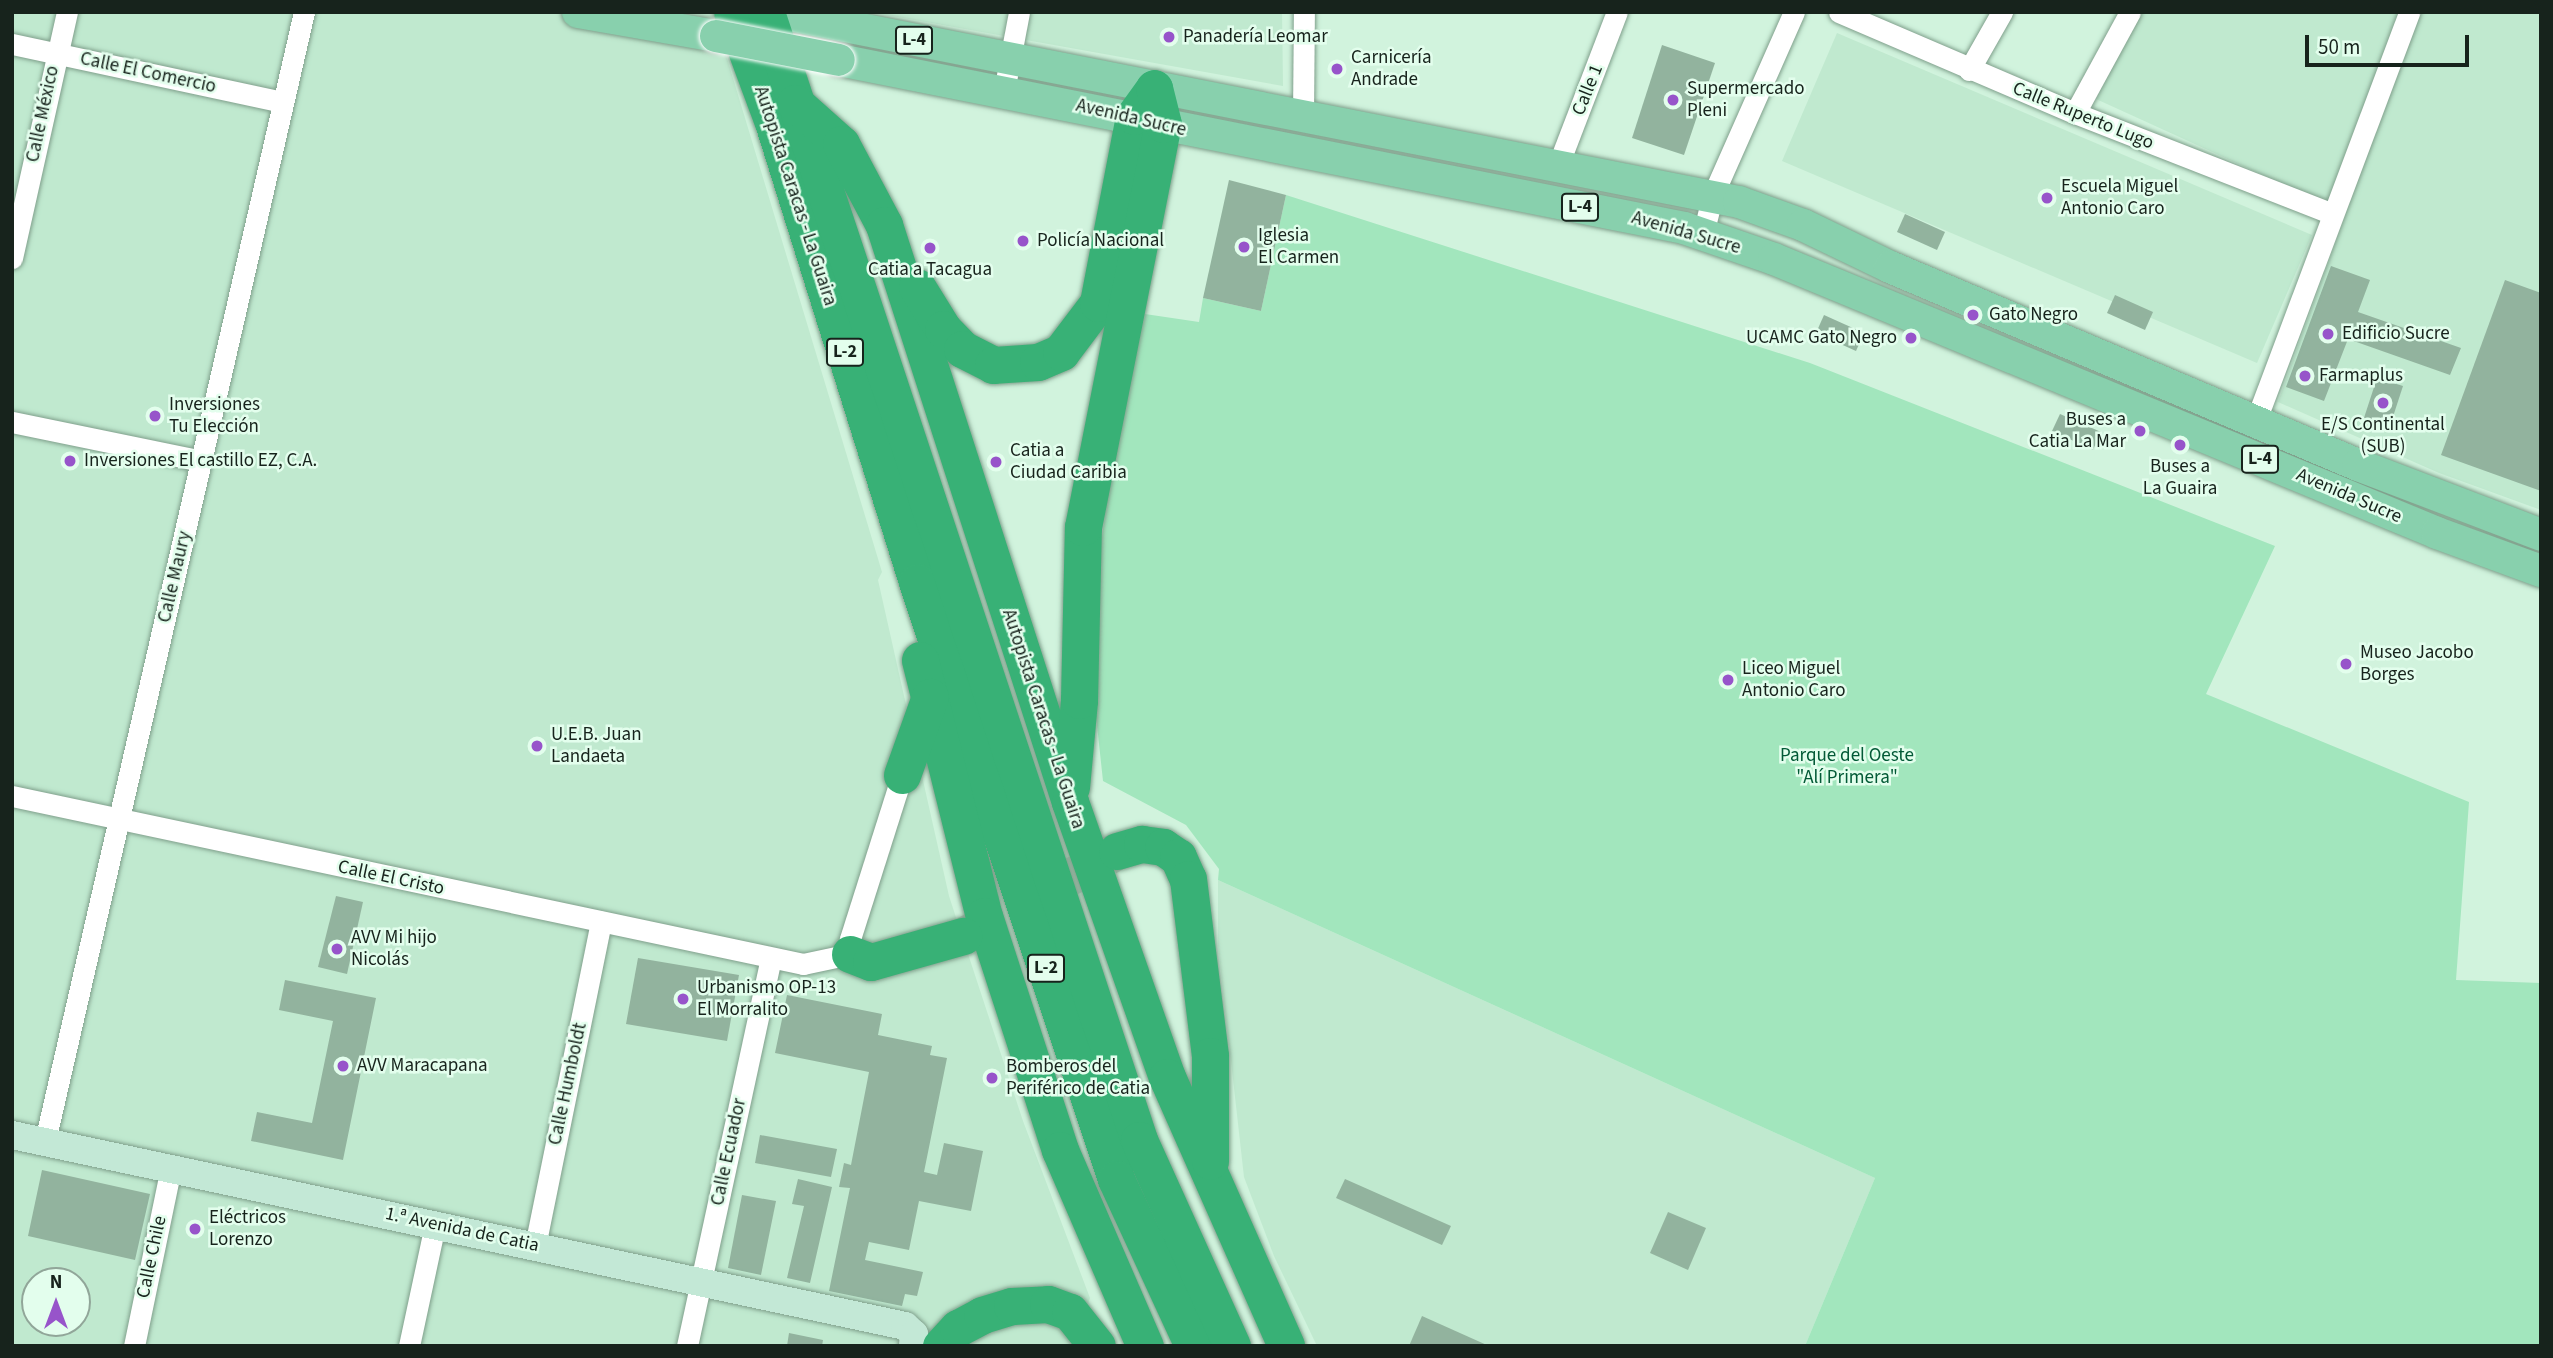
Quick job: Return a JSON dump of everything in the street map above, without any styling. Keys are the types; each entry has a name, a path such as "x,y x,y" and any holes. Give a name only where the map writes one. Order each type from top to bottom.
{"highway":[{"name":"Autopista Caracas - La Guaira","path":"795,15 783,112 918,582 1116,1178 1193,1346"},
{"name":"Autopista Caracas - La Guaira","path":"724,24 783,112 999,720 1139,1140 1232,1346"},
{"path":"884,225 924,302 962,349 993,365 1038,362 1061,352 1098,303 1151,109"},
{"path":"1075,815 1083,527 1151,109"},
{"name":"Autopista Caracas - La Guaira","path":"783,112 841,144 884,225 1075,815 1167,1077 1286,1346"},
{"name":"Autopista Caracas - La Guaira","path":"918,582 911,626 930,696 946,777 984,916 1060,1150 1145,1346"},
{"path":"930,696 902,775 932,770 946,777"},
{"name":"L-2","path":"999,720 1075,815"},
{"path":"1117,851 1142,844 1163,847 1178,857 1188,879 1210,1056 1210,1176"},
{"path":"850,954 871,962 963,936"},
{"path":"921,1340 1012,1306 1048,1304 1070,1312 1097,1346"}],"main road":[{"name":"Avenida Sucre","path":"578,12 724,24 839,60 1004,91 1151,109 1303,117 1713,197 1793,221 1890,267 2358,465 2541,535"},
{"name":"Avenida Sucre","path":"795,15 1011,58 1151,109 1703,234 1774,259 2437,533 2541,571"}],"street":[{"name":"Calle México","path":"12,258 67,12"},
{"name":"Calle Maury","path":"45,1142 304,12"},
{"path":"1004,91 1019,12"},
{"path":"1303,117 1304,12"},
{"name":"Calle 1","path":"1557,168 1617,12"},
{"path":"1703,234 1713,197 1794,12"},
{"name":"Calle Ruperto Lugo","path":"1839,12 1858,17 1969,70 2330,212"},
{"path":"1969,70 2002,12"},
{"path":"2075,113 2130,12"},
{"path":"2256,420 2330,212 2409,12"},
{"name":"Calle El Comercio","path":"12,44 283,103"},
{"path":"12,422 202,461"},
{"path":"850,954 850,939 902,775"},
{"name":"Calle El Cristo","path":"12,796 771,958 803,964 850,954"},
{"name":"Calle Humboldt","path":"535,1246 601,922"},
{"name":"Calle Ecuador","path":"687,1346 771,958"},
{"name":"1.ª Avenida de Catia","path":"12,1135 701,1282 921,1340"},
{"name":"Calle Chile","path":"134,1346 171,1168"},
{"path":"409,1346 435,1225"}],"shaded area":[{"path":"12,12 713,12 882,572 878,580 949,896 1023,1121 1090,1298 1076,1340 1080,1346 12,1346"},
{"path":"870,12 1282,12 1283,86"},
{"path":"2137,12 2541,12 2541,510 2439,473 2278,402 2346,213 2096,99"},
{"name":"Escuela Miguel Antonio Caro","path":"1837,33 2312,235 2257,363 1782,161"},
{"path":"1218,880 1875,1178 1805,1346 1317,1346 1274,1256 1244,1177 1218,945"}],"green space":[{"name":"Parque del Oeste \"Alí Primera\"","path":"1286,195 1810,363 2275,546 2206,694 2469,802 2456,980 2541,983 2541,1346 1805,1346 1875,1178 1218,880 1219,869 1186,825 1103,781 1093,688 1100,551 1115,442 1145,314 1199,322 1203,298 1261,311"}],"building":[{"name":"Supermercado Pleni","path":"1662,45 1715,63 1684,155 1632,138"},
{"name":"Iglesia El Carmen","path":"1229,180 1286,195 1261,311 1203,298"},
{"path":"1905,214 1945,232 1937,250 1897,232"},
{"name":"Edificio Sucre","path":"2331,266 2370,280 2358,312 2461,348 2450,375 2348,339 2324,401 2286,387"},
{"path":"2505,280 2541,293 2541,491 2441,455"},
{"path":"2115,295 2153,312 2145,330 2107,313"},
{"path":"1824,315 1864,333 1856,351 1816,333"},
{"path":"2377,378 2403,386 2388,432 2362,424"},
{"path":"2060,414 2101,432 2093,450 2052,431"},
{"name":"AVV Mi hijo Nicolás","path":"336,896 363,902 347,974 318,967"},
{"name":"Urbanismo OP-13 El Morralito","path":"638,958 739,975 727,1041 626,1024"},
{"name":"AVV Maracapana","path":"285,980 376,998 343,1160 251,1141 257,1112 312,1123 333,1021 279,1010"},
{"path":"787,995 882,1014 878,1035 932,1046 930,1055 947,1058 924,1172 937,1175 944,1143 983,1151 971,1211 919,1201 909,1250 869,1242 865,1260 923,1272 917,1296 905,1294 902,1306 829,1291 850,1188 839,1187 844,1163 851,1165 869,1072 775,1053"},
{"path":"760,1135 837,1149 831,1177 755,1163"},
{"path":"42,1170 150,1194 135,1260 28,1236"},
{"path":"798,1179 832,1187 810,1283 787,1278 804,1206 792,1204"},
{"path":"1345,1179 1451,1226 1442,1245 1336,1198"},
{"path":"742,1195 776,1201 761,1275 728,1268"},
{"path":"1668,1212 1706,1228 1688,1270 1650,1253"},
{"path":"1422,1316 1489,1346 1409,1346"},
{"path":"789,1333 823,1340 822,1346 787,1346"}],"tunnel":[{"path":"963,936 1117,851"}],"place":[{"name":"Panadería Leomar","path":"1169,37"},
{"name":"Carnicería Andrade","path":"1337,69"},
{"name":"Supermercado Pleni","path":"1673,100"},
{"name":"Escuela Miguel Antonio Caro","path":"2047,198"},
{"name":"Policía Nacional","path":"1023,241"},
{"name":"Iglesia El Carmen","path":"1244,247"},
{"name":"Catia a Tacagua","path":"930,248"},
{"name":"Gato Negro","path":"1973,315"},
{"name":"Edificio Sucre","path":"2328,334"},
{"name":"UCAMC Gato Negro","path":"1911,338"},
{"name":"Farmaplus","path":"2305,376"},
{"name":"E/S Continental (SUB)","path":"2383,403"},
{"name":"Inversiones Tu Elección","path":"155,416"},
{"name":"Buses a Catia La Mar","path":"2140,431"},
{"name":"Buses a La Guaira","path":"2180,445"},
{"name":"Inversiones El castillo EZ, C.A.","path":"70,461"},
{"name":"Catia a Ciudad Caribia","path":"996,462"},
{"name":"Museo Jacobo Borges","path":"2346,664"},
{"name":"Liceo Miguel Antonio Caro","path":"1728,680"},
{"name":"U.E.B. Juan Landaeta","path":"537,746"},
{"name":"AVV Mi hijo Nicolás","path":"337,949"},
{"name":"Urbanismo OP-13 El Morralito","path":"683,999"},
{"name":"AVV Maracapana","path":"343,1066"},
{"name":"Bomberos del Periférico de Catia","path":"992,1078"},
{"name":"Eléctricos Lorenzo","path":"195,1229"}]}
